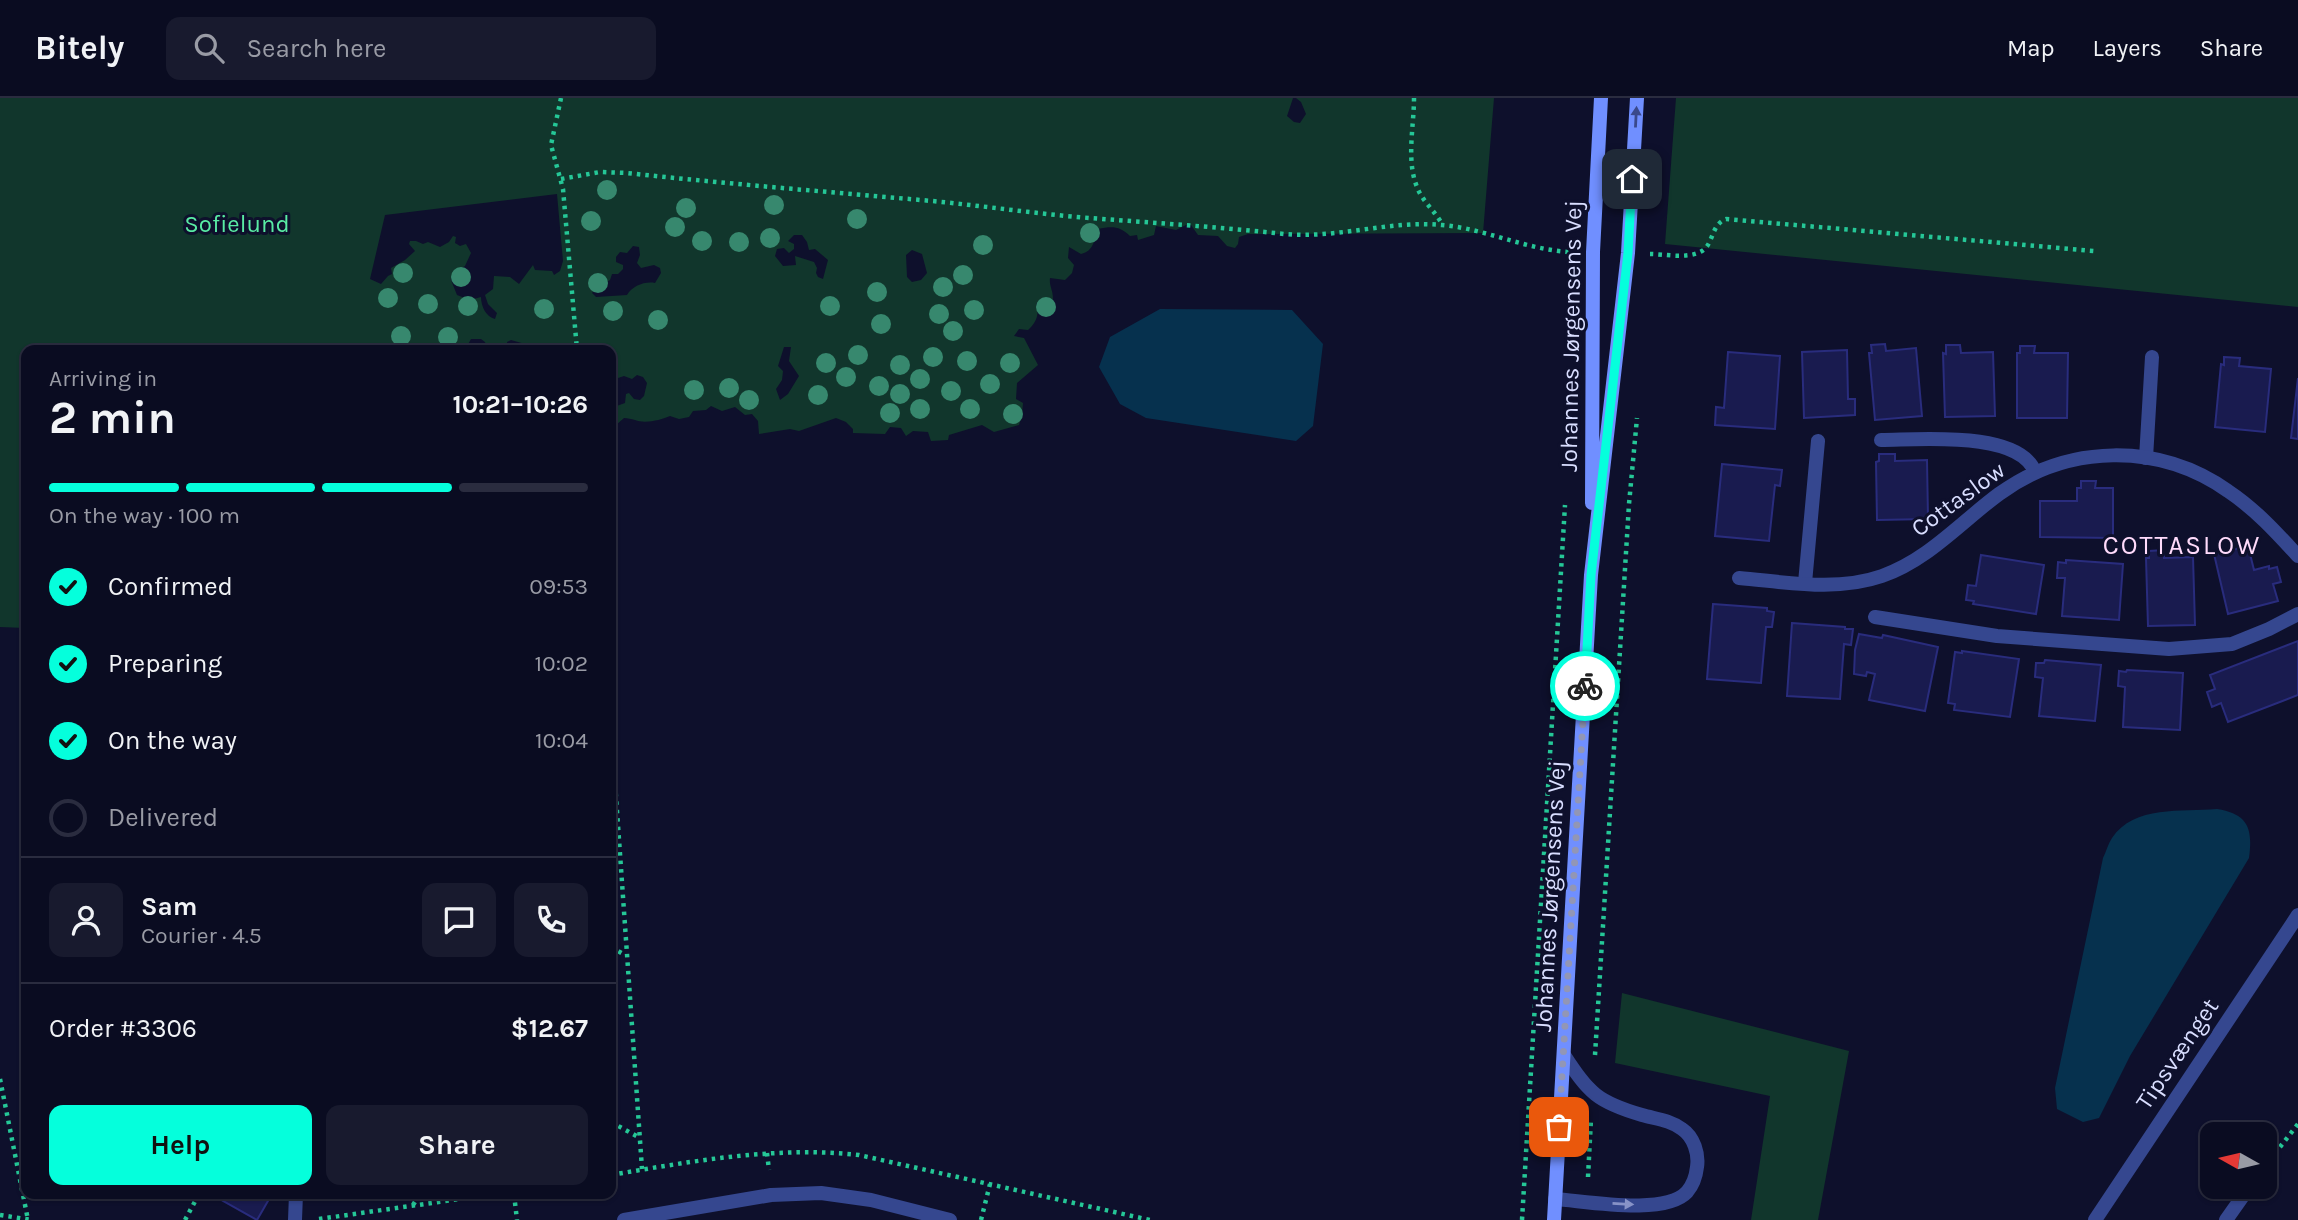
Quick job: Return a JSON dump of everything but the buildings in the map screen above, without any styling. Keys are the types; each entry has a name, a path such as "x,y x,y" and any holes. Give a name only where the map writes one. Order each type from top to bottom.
{"street":[{"name":"Johannes Jørgensens Vej","path":"1554,1220 1591,575 1593,252 1601,98"},
{"name":"Johannes Jørgensens Vej","path":"1591,575 1628,253 1637,98"},
{"path":"2146,458 2152,356"},
{"path":"1881,440 1987,442 2011,450 2029,461 2035,472"},
{"path":"1805,583 1818,441"},
{"name":"Cottaslow","path":"1739,578 1839,585 1882,576 1921,556 1999,494 2035,472 2079,457 2120,454 2169,461 2227,490 2267,522 2298,556"},
{"path":"1875,617 1997,636 2169,649 2232,644 2298,614"},
{"name":"Tipsvænget","path":"2095,1220 2298,915"},
{"path":"1555,1199 1657,1204 1673,1200 1686,1193 1696,1177 1698,1161 1694,1144 1685,1130 1669,1121 1630,1111 1592,1094 1564,1055"},
{"path":"624,1220 771,1195 821,1193 871,1200 950,1220"},
{"path":"295,1220 296,1199"},
{"path":"2226,1220 2241,1199"}],"path":[{"path":"561,98 551,145 554,163 562,179 577,345"},
{"path":"1414,98 1411,145 1417,188 1442,224"},
{"path":"562,179 600,172 627,173 1079,217 1294,234 1328,235 1397,225 1442,224 1546,250 1567,251 1567,265"},
{"path":"1652,254 1699,253 1708,244 1716,226 1726,219 2094,251"},
{"path":"1652,262 1653,241"},
{"path":"1587,1202 1629,504 1638,408"},
{"path":"1522,1220 1566,493"},
{"path":"616,802 642,1170"},
{"path":"616,950 626,956"},
{"path":"0,1079 21,1181"},
{"path":"616,1125 640,1138"},
{"path":"981,1220 990,1184"},
{"path":"0,1215 29,1220 25,1199"},
{"path":"185,1220 196,1199"},
{"path":"413,1206 417,1199"},
{"path":"315,1220 461,1199"},
{"path":"515,1199 517,1220"}],"green space":[{"name":"Sofielund","path":"0,98 1293,98 1287,116 1300,123 1306,114 1301,102 1296,98 1494,98 1483,233 1248,234 1239,237 1235,248 1227,246 1218,236 1198,235 1191,225 1176,230 1156,226 1154,235 1138,240 1137,235 1130,236 1112,227 1098,229 1093,244 1085,253 1081,254 1069,247 1068,258 1074,265 1072,273 1065,280 1050,278 1053,299 1042,306 1036,303 1037,315 1033,324 1028,330 1019,329 1014,336 1024,338 1038,365 1017,383 1016,399 1023,403 1019,425 994,432 982,425 949,435 948,440 931,441 928,432 913,431 906,436 901,428 890,427 885,434 853,433 853,429 846,422 836,418 799,431 790,429 759,434 758,421 752,414 745,415 735,407 722,411 711,406 706,410 693,411 689,417 679,419 670,416 643,422 624,418 616,425 616,406 625,403 626,394 629,393 634,399 640,400 644,396 647,383 643,377 637,375 632,379 624,376 616,379 616,345 525,345 511,340 507,345 486,345 481,339 471,339 468,345 453,345 456,336 450,328 442,330 439,336 440,343 444,345 21,345 21,628 0,627","holes":["557,194 563,261 560,271 554,275 552,271 535,270 533,265 519,284 510,277 494,276 493,289 485,295 488,304 497,313 495,319 485,311 481,297 470,300 457,295 451,280 453,273 465,266 471,253 466,244 460,246 455,243 456,237 453,236 440,247 428,242 423,244 410,241 409,244 415,251 391,268 392,274 381,284 370,279 385,215","794,235 802,235 809,250 815,249 828,260 823,279 818,277 814,262 795,256 796,265 783,266 775,256 777,249 784,248 789,253 794,249 794,244 788,241","633,246 639,247 637,263 641,268 654,265 660,268 661,273 655,283 639,285 627,295 596,297 592,293 596,288 610,280 612,274 618,274 623,269 623,265 616,262 616,257 620,252 627,253","912,250 922,254 927,273 921,280 912,282 907,277 906,255","784,347 791,347 789,361 799,376 788,394 780,400 776,389 782,380 783,371 778,366"]},
{"path":"1676,98 2298,98 2298,307 1665,244"},
{"path":"1622,993 1849,1051 1818,1220 1751,1220 1770,1096 1615,1063"}],"water":[{"path":"1160,309 1292,310 1323,344 1313,426 1296,441 1146,418 1120,404 1099,367 1110,337"},
{"path":"2217,809 2236,815 2246,824 2250,838 2249,858 2130,1056 2099,1118 2083,1122 2057,1109 2055,1088 2103,858 2108,845 2121,827 2146,815"}],"way so far":[{"path":"1559,1127 1585,686"}],"district":[{"name":"COTTASLOW","path":"2182,545"}],"route":[{"path":"1585,686 1591,575 1628,253 1632,179"}]}
